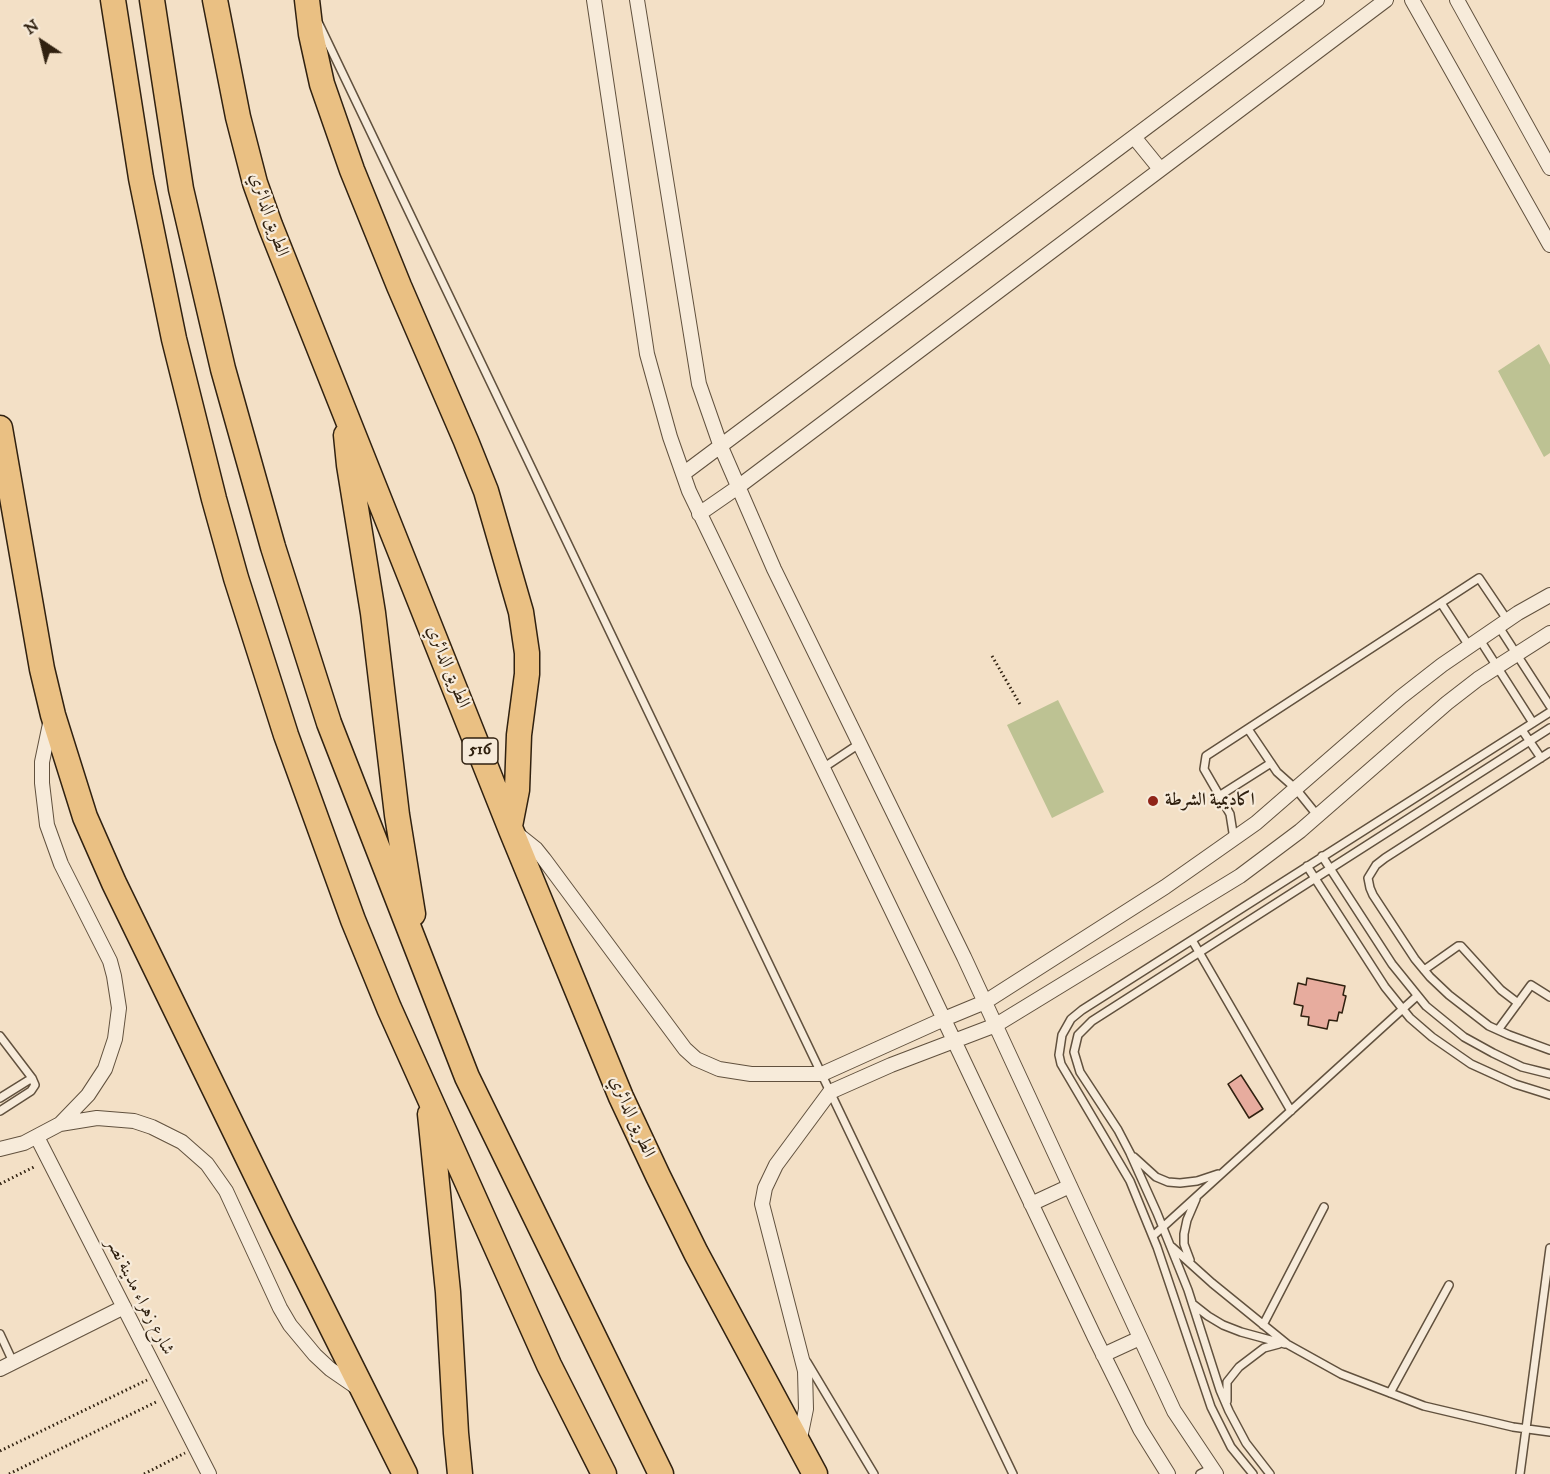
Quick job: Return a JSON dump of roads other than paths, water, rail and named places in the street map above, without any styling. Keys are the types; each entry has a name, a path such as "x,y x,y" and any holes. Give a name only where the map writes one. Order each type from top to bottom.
{"highway":[{"path":"113,0 157,259 190,408 236,578 286,735 353,920 389,1008 549,1365 604,1474"},
{"name":"516","path":"152,0 181,189 223,369 286,591 329,723 422,967 467,1077 661,1474"},
{"name":"الطريق الدائري","path":"215,0 224,54 255,183 510,828 621,1097 696,1253 815,1474"},
{"path":"307,0 311,34 322,84 352,170 486,491 521,612 527,653 526,674 519,735 517,790 510,828"},
{"name":"516","path":"343,406 349,465 373,613 397,815 422,967"},
{"path":"1,439 42,669 53,715 85,817 114,883 405,1474"},
{"path":"430,1100 433,1152 448,1292 460,1474"}],"street":[{"path":"594,0 647,354 670,437 683,474 699,514 944,1019 1103,1355 1140,1429 1168,1474"},
{"path":"637,0 699,384 721,447 774,569 996,1024 1174,1411 1209,1472"},
{"path":"683,474 1317,0"},
{"path":"699,514 1386,0"},
{"path":"1412,0 1550,245"},
{"path":"1457,0 1550,168"},
{"path":"1134,137 1160,169"},
{"path":"510,828 540,854 685,1049 696,1059 719,1069 751,1074 822,1074 985,1002 1165,887 1234,839 1296,789 1401,697 1474,643 1550,595"},
{"path":"798,1443 806,1409 805,1371 762,1204 765,1188 776,1165 830,1092 891,1065 996,1024 1240,876 1317,815 1419,726 1479,679 1550,633"},
{"path":"0,1149 24,1143 60,1124 88,1095 105,1069 115,1039 118,1008 116,984 110,962 61,864 47,825 42,762 53,715"},
{"path":"60,1124 97,1118 134,1122 167,1134 195,1152 218,1177 226,1191 290,1325 330,1369 363,1391"},
{"name":"شارع زهراء مدينة نصر","path":"37,1137 209,1474"},
{"path":"1031,1204 1070,1186"},
{"path":"0,1369 124,1307"},
{"path":"1103,1355 1140,1338"}],"lane":[{"path":"307,0 1013,1474"},
{"path":"1234,839 1230,814 1204,770 1206,756 1479,578 1516,654 1550,706"},
{"path":"1441,603 1497,667 1533,723"},
{"path":"1253,1474 1231,1447 1211,1407 1153,1236 1130,1181 1067,1077 1059,1055 1065,1027 1082,1010 1550,712"},
{"path":"1270,1474 1246,1443 1227,1406 1163,1227 1118,1130 1080,1072 1074,1052 1075,1043 1082,1028 1092,1021 1550,728"},
{"path":"1248,729 1271,763 1317,815"},
{"path":"1522,730 1541,758"},
{"path":"823,768 860,744"},
{"path":"1550,752 1385,858 1371,872 1369,883 1373,895 1424,970 1449,995 1498,1030 1550,1050"},
{"path":"1219,796 1271,763"},
{"path":"1322,856 1392,964 1417,996 1444,1022 1464,1037 1522,1066 1550,1074"},
{"path":"1307,866 1402,1010 1432,1037 1471,1064 1515,1084 1550,1095"},
{"path":"1192,939 1291,1111"},
{"path":"1424,970 1461,946 1501,990 1518,1003"},
{"path":"1498,1030 1531,985 1550,997"},
{"path":"1153,1236 1417,996"},
{"path":"0,1036 32,1078 34,1085 31,1091 0,1111"},
{"path":"0,1098 32,1078"},
{"path":"1130,1153 1144,1168 1168,1182 1180,1184 1197,1181 1225,1171"},
{"path":"1195,1267 1187,1254 1184,1234 1187,1220 1199,1194"},
{"path":"1263,1324 1324,1207"},
{"path":"1170,1245 1287,1344 1341,1374 1424,1406 1526,1429 1550,1432"},
{"path":"1520,1474 1550,1248"},
{"path":"1390,1393 1449,1285"},
{"path":"1192,1303 1223,1325 1287,1344"},
{"path":"0,1334 13,1362"},
{"path":"1227,1406 1227,1382 1239,1367 1264,1348 1287,1344"},
{"path":"800,1349 874,1474"}],"place":[{"name":"اكاديمية الشرطة","path":"1153,801"}]}
